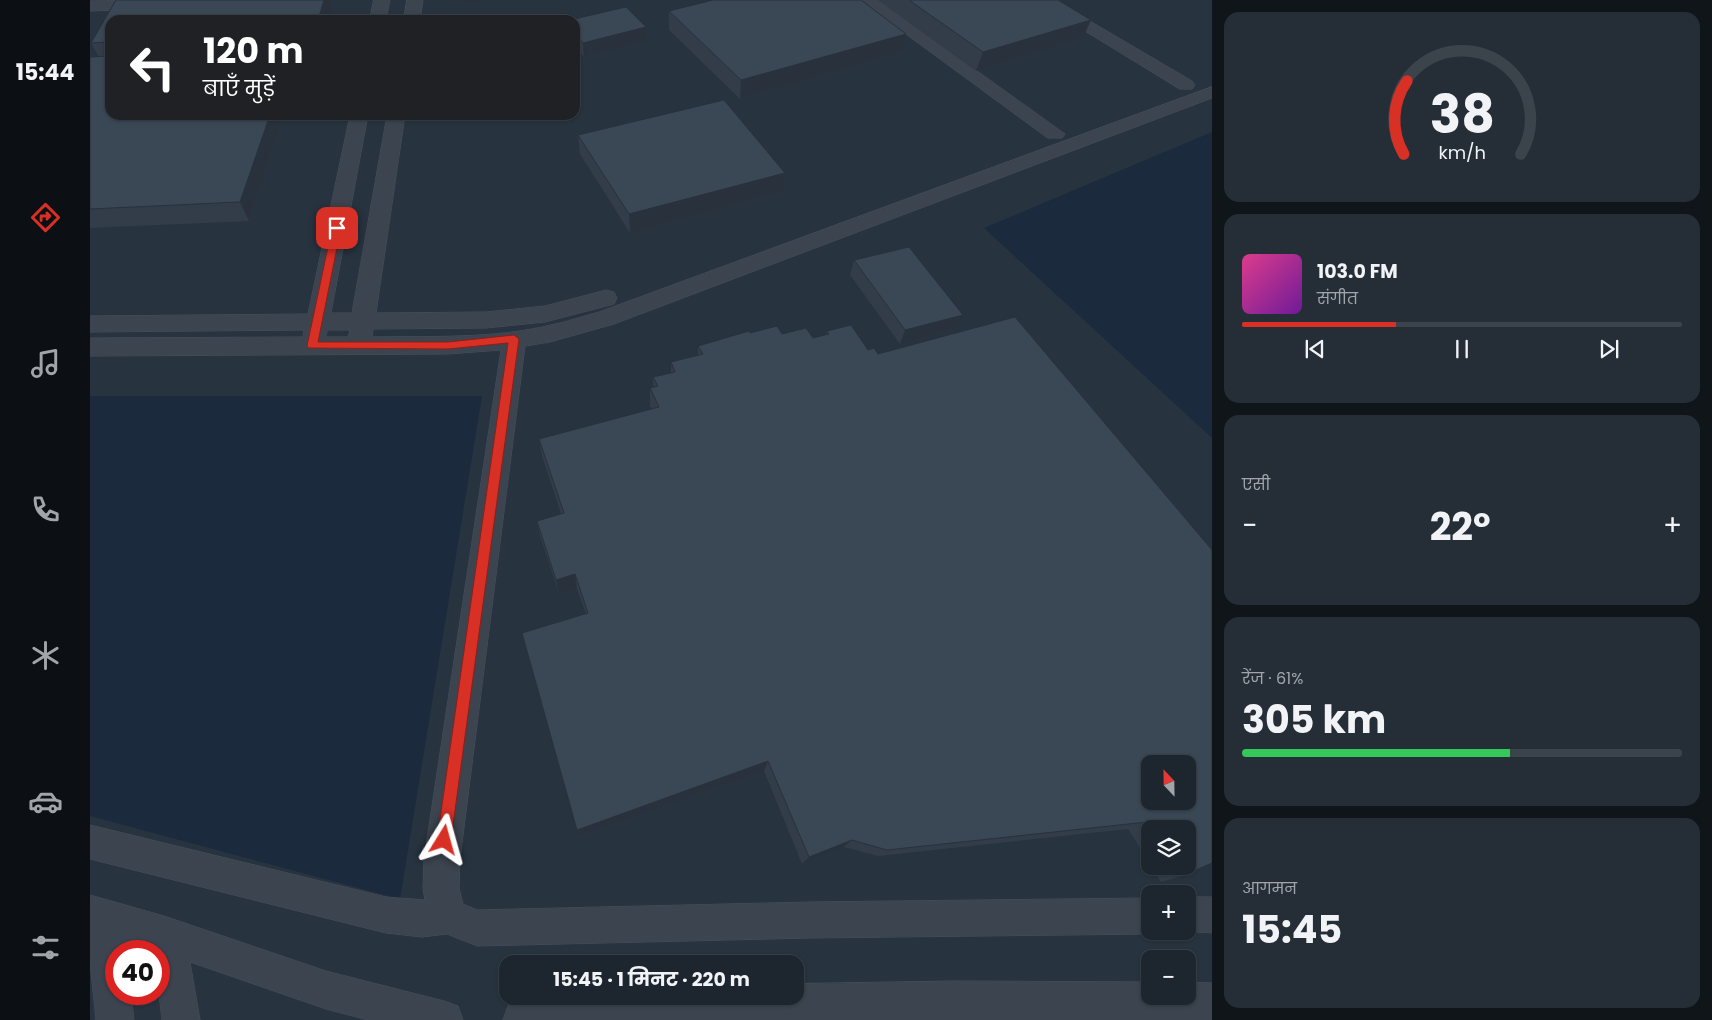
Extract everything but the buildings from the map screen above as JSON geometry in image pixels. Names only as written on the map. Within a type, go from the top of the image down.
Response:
[{"type":"street","points":[[379,15],[382,0]]},
{"type":"street","points":[[413,15],[415,0]]},
{"type":"street","points":[[868,0],[1055,134]]},
{"type":"street","points":[[1043,0],[1186,85]]},
{"type":"street","points":[[90,6],[168,4]]},
{"type":"street","points":[[90,324],[486,320],[545,314],[594,302],[1212,76]]},
{"type":"street","points":[[90,346],[448,345],[550,334],[606,318],[1212,92]]},
{"type":"street","points":[[312,346],[358,120]]},
{"type":"street","points":[[358,346],[395,120]]},
{"type":"street","points":[[446,916],[441,888],[442,859],[514,339]]},
{"type":"street","points":[[90,842],[386,915],[422,919],[446,916],[477,928],[810,920],[1141,916]]},
{"type":"street","points":[[114,1020],[97,915],[164,935],[326,990],[444,1020]]},
{"type":"street","points":[[1196,916],[1212,915]]},
{"type":"street","points":[[164,935],[177,988],[181,1020]]},
{"type":"street","points":[[522,1020],[607,1012],[812,1011],[1029,998],[1212,1002]]},
{"type":"water","points":[[1212,132],[1212,438],[984,228]]},
{"type":"water","points":[[90,396],[482,396],[400,899],[90,816]]},
{"type":"route","points":[[337,228],[312,346],[448,345],[488,343],[514,339],[444,840]]}]
